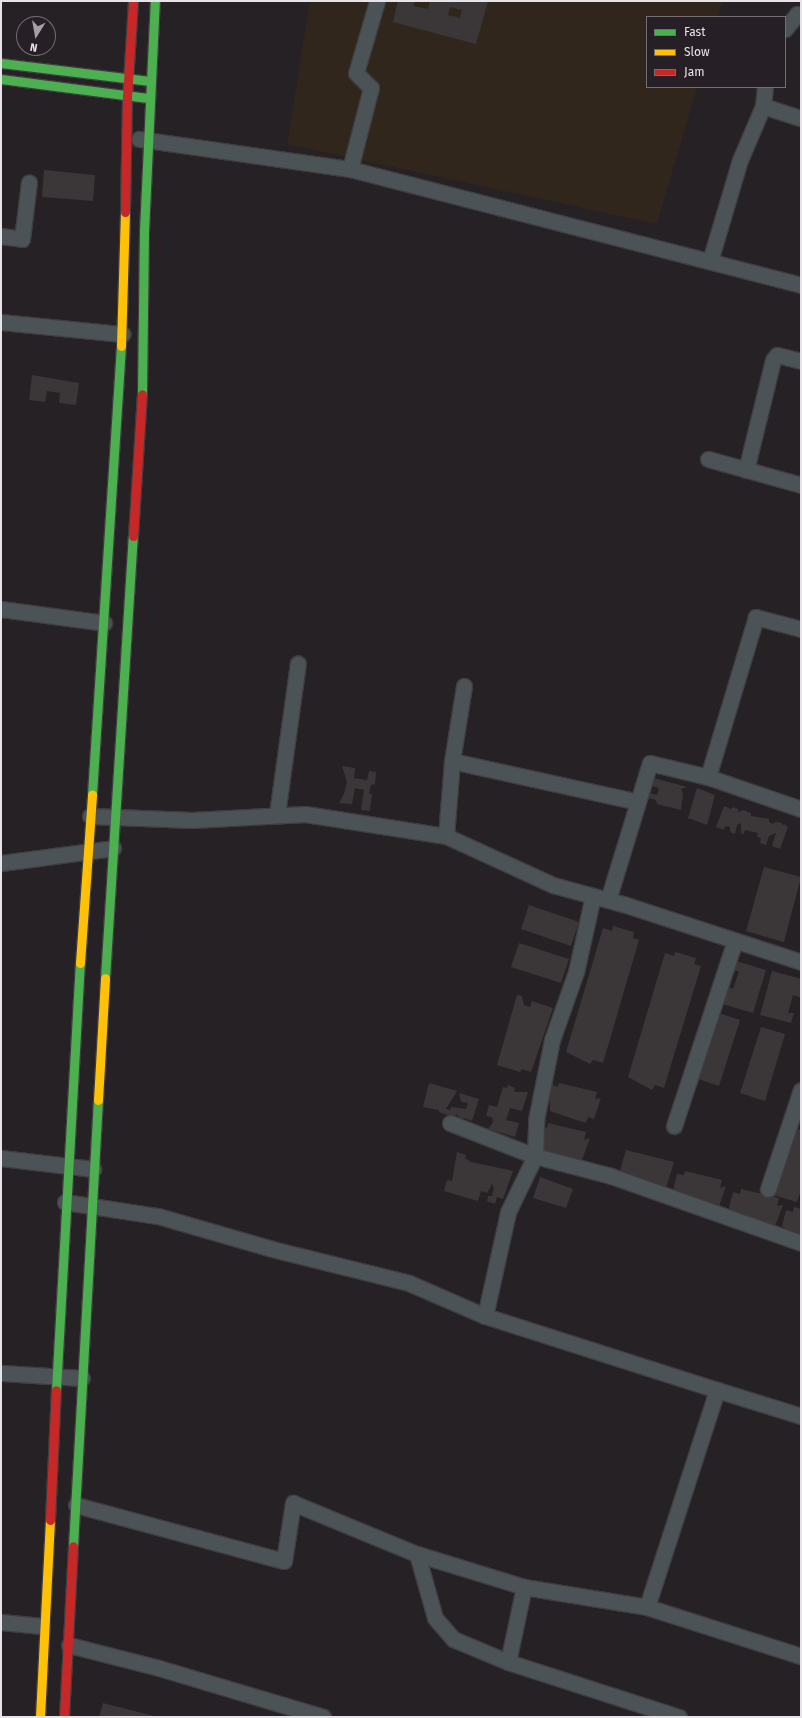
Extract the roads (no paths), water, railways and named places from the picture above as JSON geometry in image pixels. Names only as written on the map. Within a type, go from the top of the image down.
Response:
[{"type":"main road","points":[[40,1717],[42,1626],[66,1166],[104,623],[122,334],[127,97],[133,1]]},
{"type":"main road","points":[[64,1717],[93,1169],[93,1068],[106,956],[144,361],[144,256],[148,98],[155,1]]},
{"type":"main road","points":[[1,63],[150,81]]},
{"type":"main road","points":[[1,80],[127,97],[148,98]]},
{"type":"main road","points":[[124,255],[144,256]]},
{"type":"main road","points":[[81,954],[106,956]]},
{"type":"main road","points":[[73,1067],[93,1068]]},
{"type":"street","points":[[350,169],[371,88],[356,73],[377,1]]},
{"type":"street","points":[[786,28],[797,14],[801,15]]},
{"type":"street","points":[[710,261],[740,160],[764,106],[765,88]]},
{"type":"street","points":[[764,106],[801,118]]},
{"type":"street","points":[[126,138],[350,169],[801,285]]},
{"type":"street","points":[[1,236],[22,238],[29,182]]},
{"type":"street","points":[[1,322],[122,334]]},
{"type":"street","points":[[746,470],[773,360],[777,355],[801,361]]},
{"type":"street","points":[[708,459],[801,485]]},
{"type":"street","points":[[1,609],[104,623]]},
{"type":"street","points":[[708,778],[756,617],[801,629]]},
{"type":"street","points":[[277,814],[298,663]]},
{"type":"street","points":[[446,836],[452,761],[464,686]]},
{"type":"street","points":[[452,761],[638,802]]},
{"type":"street","points":[[608,900],[650,763],[708,778],[801,809]]},
{"type":"street","points":[[90,816],[115,815],[192,820],[277,814],[305,814],[446,836],[554,885],[608,900],[801,962]]},
{"type":"street","points":[[1,863],[88,850],[113,848]]},
{"type":"street","points":[[486,1316],[508,1212],[535,1156],[536,1120],[552,1040],[576,972],[593,896]]},
{"type":"street","points":[[674,1126],[735,941]]},
{"type":"street","points":[[768,1189],[801,1090]]},
{"type":"street","points":[[450,1124],[535,1156],[611,1176],[801,1243]]},
{"type":"street","points":[[1,1158],[93,1169]]},
{"type":"street","points":[[65,1202],[158,1216],[272,1249],[409,1283],[486,1316],[801,1416]]},
{"type":"street","points":[[1,1373],[82,1378]]},
{"type":"street","points":[[647,1607],[717,1390]]},
{"type":"street","points":[[76,1505],[284,1561],[293,1503],[417,1554],[524,1587],[647,1607],[801,1656]]},
{"type":"street","points":[[417,1554],[435,1618],[453,1639],[508,1662],[679,1717]]},
{"type":"street","points":[[508,1662],[524,1587]]},
{"type":"street","points":[[1,1622],[42,1626]]},
{"type":"street","points":[[69,1645],[159,1668],[323,1717]]}]
